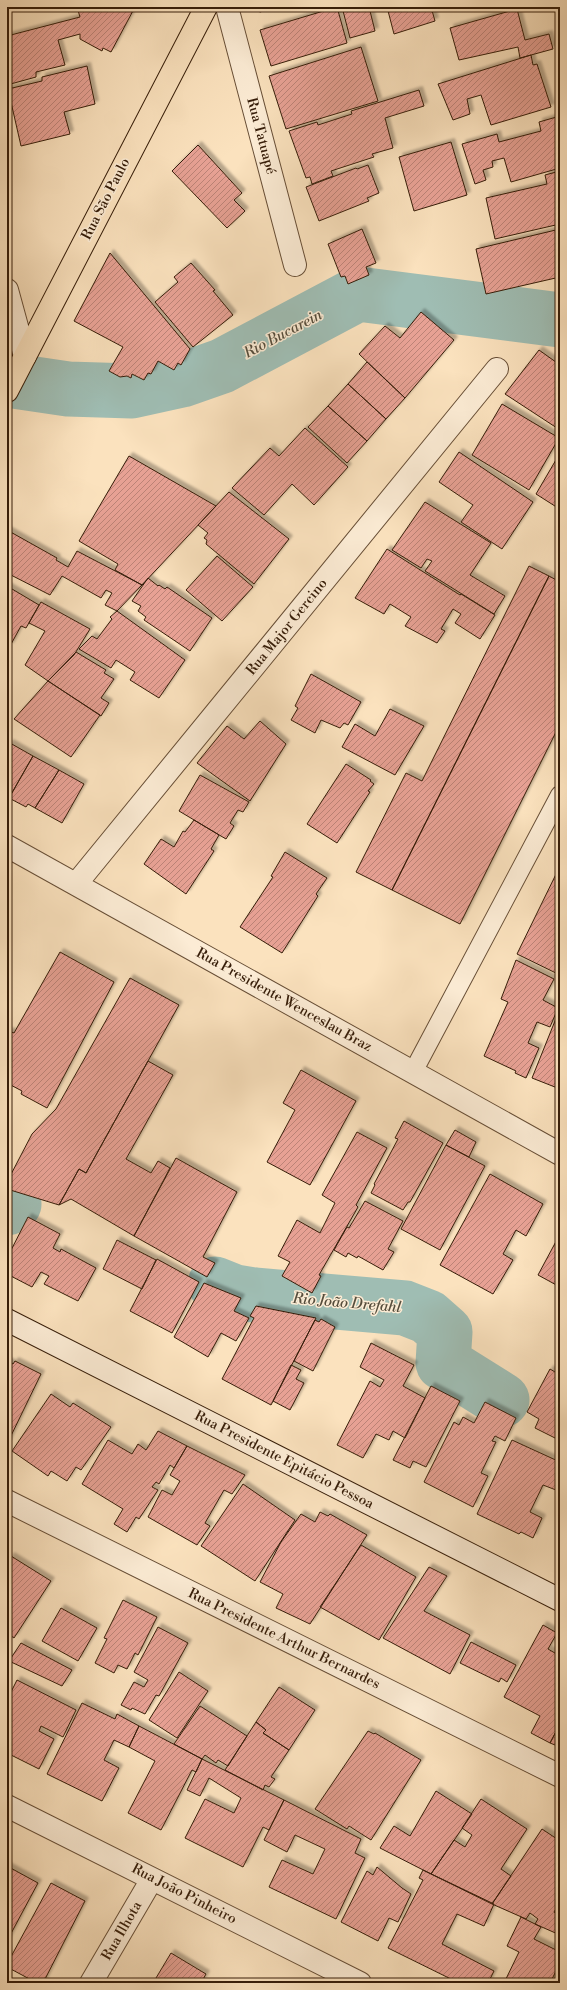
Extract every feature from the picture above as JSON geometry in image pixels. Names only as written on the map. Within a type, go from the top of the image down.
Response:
[{"type":"main road","name":"Rua São Paulo","points":[[7,391],[206,7]]},
{"type":"street","name":"Rua Tatuapé","points":[[226,7],[295,265]]},
{"type":"street","points":[[7,290],[25,356]]},
{"type":"street","name":"Rua Major Gercino","points":[[76,884],[497,369]]},
{"type":"street","name":"Rua Presidente Wenceslau Braz","points":[[7,846],[560,1154]]},
{"type":"street","name":"Rua Presidente Epitácio Pessoa","points":[[7,1320],[560,1600]]},
{"type":"street","name":"Rua Presidente Arthur Bernardes","points":[[7,1502],[560,1776]]},
{"type":"street","name":"Rua João Pinheiro","points":[[7,1806],[360,1983]]},
{"type":"street","name":"Rua Ilhota","points":[[91,1983],[152,1879]]},
{"type":"lane","points":[[412,1072],[560,795]]},
{"type":"building","points":[[77,7],[135,7],[111,52],[103,48],[102,51],[80,39],[80,34],[58,40],[65,65],[36,72],[36,77],[7,85],[7,36],[80,17]]},
{"type":"building","points":[[259,7],[277,7],[260,12],[257,10]]},
{"type":"building","points":[[337,7],[347,43],[271,66],[260,30]]},
{"type":"building","points":[[342,7],[369,7],[375,31],[350,38]]},
{"type":"building","points":[[387,7],[431,7],[435,21],[394,34]]},
{"type":"building","points":[[517,9],[525,40],[549,34],[553,49],[520,58],[518,47],[459,60],[450,28]]},
{"type":"building","points":[[361,47],[378,101],[286,129],[269,76]]},
{"type":"building","points":[[531,55],[533,65],[537,64],[551,107],[491,125],[481,95],[467,99],[470,114],[453,120],[438,84]]},
{"type":"building","points":[[87,66],[95,104],[64,112],[70,134],[21,146],[8,89],[42,81],[42,77]]},
{"type":"building","points":[[419,90],[424,106],[385,118],[393,148],[372,154],[374,157],[331,171],[333,176],[312,184],[310,177],[306,178],[289,131],[317,122],[318,125],[352,114],[351,111]]},
{"type":"building","points":[[560,116],[560,168],[511,182],[504,158],[492,161],[493,167],[483,170],[486,180],[475,184],[462,144],[497,134],[499,142],[541,131],[539,122]]},
{"type":"building","points":[[451,142],[467,195],[414,211],[399,157]]},
{"type":"building","points":[[198,145],[242,193],[234,200],[245,211],[227,228],[172,171]]},
{"type":"building","points":[[368,165],[379,193],[367,198],[369,201],[319,221],[306,187]]},
{"type":"building","points":[[560,171],[560,224],[495,239],[486,198],[547,184],[545,175]]},
{"type":"building","points":[[362,229],[376,263],[366,267],[369,275],[348,284],[345,276],[341,277],[328,244]]},
{"type":"building","points":[[560,229],[560,277],[486,294],[476,249]]},
{"type":"building","points":[[110,253],[190,349],[181,365],[178,363],[174,370],[158,361],[151,374],[148,373],[144,380],[132,374],[131,378],[127,376],[120,377],[109,371],[123,347],[74,321]]},
{"type":"building","points":[[191,263],[215,290],[213,291],[233,315],[193,347],[155,302],[178,282],[174,277]]},
{"type":"building","points":[[421,312],[454,340],[405,398],[359,354],[385,326],[400,338]]},
{"type":"building","points":[[539,350],[560,365],[560,430],[505,394]]},
{"type":"building","points":[[367,362],[405,398],[386,419],[348,384]]},
{"type":"building","points":[[348,384],[386,419],[367,441],[328,406]]},
{"type":"building","points":[[502,404],[559,438],[529,490],[472,455]]},
{"type":"building","points":[[328,406],[367,441],[347,463],[308,427]]},
{"type":"building","points":[[305,428],[348,467],[314,505],[292,484],[264,515],[232,488],[270,448],[279,456]]},
{"type":"building","points":[[459,452],[533,502],[502,549],[461,522],[473,505],[439,482]]},
{"type":"building","points":[[560,453],[560,504],[558,508],[536,494]]},
{"type":"building","points":[[129,456],[216,506],[142,585],[115,570],[118,564],[79,541]]},
{"type":"building","points":[[229,492],[289,539],[254,584],[206,544],[207,540],[204,538],[208,533],[198,525]]},
{"type":"building","points":[[425,502],[491,543],[470,575],[505,596],[494,614],[425,571],[432,561],[427,559],[421,568],[392,550]]},
{"type":"building","points":[[7,530],[57,558],[56,560],[68,567],[77,551],[142,585],[117,611],[105,605],[112,593],[106,590],[101,598],[62,576],[50,595],[7,573]]},
{"type":"building","points":[[387,549],[495,615],[480,639],[455,623],[461,614],[453,609],[441,629],[445,631],[437,643],[405,626],[411,617],[390,604],[384,614],[355,598]]},
{"type":"building","points":[[217,556],[253,587],[222,621],[186,590]]},
{"type":"building","points":[[529,566],[549,576],[392,890],[356,872],[406,773],[422,781]]},
{"type":"building","points":[[549,576],[560,582],[560,724],[460,924],[392,890]]},
{"type":"building","points":[[148,578],[158,586],[159,585],[165,589],[167,587],[212,618],[190,651],[144,620],[146,617],[138,611],[141,606],[132,601]]},
{"type":"building","points":[[7,586],[39,605],[26,628],[21,626],[10,646],[7,645]]},
{"type":"building","points":[[41,602],[90,629],[74,655],[48,681],[25,665],[45,631],[29,623]]},
{"type":"building","points":[[117,611],[185,660],[159,698],[130,680],[135,672],[116,660],[111,668],[79,649],[92,636],[97,639],[112,619],[110,617]]},
{"type":"building","points":[[76,652],[106,670],[104,673],[114,679],[101,698],[109,703],[101,716],[48,681]]},
{"type":"building","points":[[311,674],[361,702],[348,725],[344,723],[340,728],[321,720],[315,733],[291,720],[298,708],[295,706]]},
{"type":"building","points":[[48,681],[100,715],[71,757],[14,719]]},
{"type":"building","points":[[390,709],[424,726],[395,775],[342,747],[355,724],[375,736]]},
{"type":"building","points":[[260,721],[286,744],[250,801],[197,763],[227,726],[244,739]]},
{"type":"building","points":[[10,743],[33,756],[9,798],[7,797],[7,748]]},
{"type":"building","points":[[33,756],[59,770],[35,808],[28,804],[26,807],[9,798]]},
{"type":"building","points":[[346,764],[371,780],[370,781],[374,784],[368,791],[370,792],[337,843],[307,824]]},
{"type":"building","points":[[59,770],[84,784],[62,823],[35,808]]},
{"type":"building","points":[[200,775],[249,802],[243,812],[238,810],[230,823],[234,826],[226,839],[179,811]]},
{"type":"building","points":[[194,820],[219,835],[211,849],[214,851],[186,894],[144,864],[161,839],[174,847],[183,831],[185,832]]},
{"type":"building","points":[[285,852],[327,878],[316,894],[318,896],[282,953],[240,927],[273,877],[271,876]]},
{"type":"building","points":[[560,866],[560,975],[517,954]]},
{"type":"building","points":[[60,952],[114,982],[47,1108],[21,1094],[22,1091],[7,1083],[7,1035],[9,1031],[14,1033]]},
{"type":"building","points":[[516,960],[554,979],[543,1000],[558,1008],[550,1027],[537,1022],[528,1043],[539,1048],[526,1078],[515,1073],[516,1071],[484,1056],[508,1002],[501,999]]},
{"type":"building","points":[[130,978],[179,1005],[86,1173],[79,1169],[59,1205],[7,1189],[7,1182],[32,1134],[56,1109]]},
{"type":"building","points":[[559,1011],[560,1012],[560,1089],[532,1078]]},
{"type":"building","points":[[148,1061],[173,1075],[126,1159],[151,1173],[158,1161],[170,1168],[134,1236],[71,1199],[59,1205],[79,1169],[86,1173]]},
{"type":"building","points":[[301,1070],[356,1101],[310,1185],[267,1162],[295,1110],[283,1103]]},
{"type":"building","points":[[404,1121],[443,1143],[410,1202],[408,1202],[403,1210],[371,1193],[375,1185],[374,1184],[398,1139],[395,1138]]},
{"type":"building","points":[[455,1130],[476,1142],[469,1157],[446,1145]]},
{"type":"building","points":[[357,1132],[387,1148],[356,1205],[358,1207],[319,1275],[321,1276],[312,1293],[282,1276],[290,1262],[278,1256],[297,1220],[320,1233],[335,1203],[322,1195]]},
{"type":"building","points":[[446,1145],[485,1166],[440,1250],[401,1229]]},
{"type":"building","points":[[176,1158],[237,1192],[203,1257],[215,1263],[207,1277],[134,1236]]},
{"type":"building","points":[[490,1174],[543,1204],[526,1236],[516,1230],[503,1254],[513,1260],[493,1294],[440,1265]]},
{"type":"building","points":[[365,1201],[403,1221],[388,1249],[394,1252],[383,1270],[358,1256],[357,1258],[348,1253],[346,1257],[334,1250],[347,1227],[349,1228]]},
{"type":"building","points":[[28,1217],[60,1234],[53,1248],[60,1252],[61,1249],[96,1268],[78,1301],[44,1284],[49,1276],[41,1272],[32,1287],[7,1274],[7,1258]]},
{"type":"building","points":[[560,1234],[560,1287],[538,1275]]},
{"type":"building","points":[[117,1240],[156,1260],[142,1289],[103,1269]]},
{"type":"building","points":[[157,1259],[199,1282],[172,1333],[130,1311]]},
{"type":"building","points":[[204,1283],[241,1298],[234,1311],[249,1318],[236,1341],[221,1333],[208,1357],[174,1337]]},
{"type":"building","points":[[256,1306],[316,1318],[271,1405],[222,1379],[254,1318],[250,1316]]},
{"type":"building","points":[[321,1319],[335,1327],[313,1371],[294,1361],[315,1320],[319,1322]]},
{"type":"building","points":[[371,1343],[414,1365],[403,1386],[425,1398],[405,1438],[393,1431],[389,1440],[376,1434],[363,1458],[337,1445],[370,1381],[380,1387],[384,1380],[360,1367]]},
{"type":"building","points":[[7,1361],[13,1364],[15,1361],[41,1374],[7,1444]]},
{"type":"building","points":[[291,1365],[301,1370],[296,1379],[304,1383],[290,1410],[273,1401]]},
{"type":"building","points":[[550,1369],[560,1375],[560,1433],[557,1439],[535,1428],[539,1419],[527,1412]]},
{"type":"building","points":[[431,1386],[460,1401],[426,1467],[413,1461],[410,1468],[393,1460]]},
{"type":"building","points":[[51,1394],[70,1407],[73,1403],[111,1427],[81,1470],[76,1467],[67,1481],[51,1471],[48,1476],[12,1451]]},
{"type":"building","points":[[485,1402],[516,1418],[505,1441],[495,1436],[492,1441],[496,1442],[481,1473],[488,1476],[473,1507],[424,1482],[454,1422],[459,1425],[463,1417],[474,1423]]},
{"type":"building","points":[[158,1431],[187,1446],[174,1468],[170,1465],[159,1484],[156,1482],[152,1487],[158,1490],[139,1519],[136,1517],[127,1532],[114,1524],[123,1509],[82,1484],[108,1440],[132,1454],[138,1444],[146,1450]]},
{"type":"building","points":[[512,1440],[560,1462],[560,1482],[556,1490],[543,1485],[530,1512],[542,1518],[533,1538],[521,1532],[519,1534],[477,1514]]},
{"type":"building","points":[[187,1446],[245,1475],[232,1494],[224,1490],[205,1523],[210,1526],[197,1545],[148,1517],[162,1490],[172,1495],[180,1481],[170,1475]]},
{"type":"building","points":[[243,1484],[295,1520],[255,1581],[201,1546]]},
{"type":"building","points":[[320,1512],[328,1516],[330,1514],[367,1535],[310,1624],[276,1608],[283,1594],[260,1582],[281,1542],[301,1514],[315,1522]]},
{"type":"building","points":[[361,1545],[416,1577],[379,1640],[320,1607]]},
{"type":"building","points":[[11,1556],[51,1581],[14,1638],[7,1633],[7,1562]]},
{"type":"building","points":[[429,1567],[447,1576],[424,1611],[470,1635],[450,1674],[383,1638]]},
{"type":"building","points":[[123,1600],[157,1617],[138,1655],[135,1653],[127,1669],[118,1665],[114,1673],[95,1663],[107,1639],[104,1638]]},
{"type":"building","points":[[61,1608],[97,1628],[78,1661],[42,1641]]},
{"type":"building","points":[[543,1625],[557,1633],[548,1649],[560,1656],[560,1724],[550,1743],[531,1733],[540,1716],[504,1697]]},
{"type":"building","points":[[158,1627],[188,1643],[159,1696],[156,1695],[145,1714],[121,1705],[134,1682],[144,1687],[148,1680],[134,1672]]},
{"type":"building","points":[[471,1642],[516,1665],[507,1682],[501,1678],[499,1682],[460,1663]]},
{"type":"building","points":[[21,1643],[72,1670],[62,1686],[9,1661]]},
{"type":"building","points":[[179,1672],[208,1691],[177,1738],[149,1720]]},
{"type":"building","points":[[17,1680],[76,1710],[63,1737],[41,1726],[39,1731],[54,1739],[39,1769],[7,1753],[7,1700]]},
{"type":"building","points":[[279,1687],[315,1710],[289,1750],[263,1733],[266,1730],[256,1722]]},
{"type":"building","points":[[82,1703],[115,1719],[117,1714],[139,1726],[129,1747],[114,1740],[104,1760],[119,1768],[102,1801],[47,1774]]},
{"type":"building","points":[[200,1706],[247,1736],[228,1766],[218,1760],[216,1763],[205,1755],[202,1759],[174,1744]]},
{"type":"building","points":[[256,1722],[266,1730],[263,1733],[289,1750],[271,1777],[275,1779],[269,1787],[265,1785],[263,1790],[225,1770]]},
{"type":"building","points":[[560,1724],[560,1747],[550,1743]]},
{"type":"building","points":[[139,1726],[202,1759],[196,1772],[192,1770],[161,1830],[128,1813],[155,1761],[129,1747]]},
{"type":"building","points":[[368,1731],[374,1734],[375,1733],[421,1760],[371,1840],[349,1826],[347,1829],[315,1809]]},
{"type":"building","points":[[202,1759],[284,1800],[269,1830],[263,1827],[243,1867],[185,1838],[205,1799],[234,1813],[241,1798],[209,1778],[200,1796],[187,1790]]},
{"type":"building","points":[[436,1791],[472,1814],[431,1874],[380,1848],[394,1826],[410,1836]]},
{"type":"building","points":[[481,1799],[527,1829],[501,1869],[511,1876],[492,1904],[431,1874],[454,1840],[465,1847],[472,1835],[462,1828]]},
{"type":"building","points":[[284,1800],[361,1839],[355,1853],[365,1858],[336,1919],[269,1887],[282,1860],[313,1874],[325,1849],[295,1835],[287,1852],[264,1840]]},
{"type":"building","points":[[542,1829],[560,1841],[560,1902],[554,1912],[560,1916],[560,1935],[535,1924],[538,1919],[530,1913],[526,1919],[492,1904]]},
{"type":"building","points":[[7,1866],[38,1883],[7,1941]]},
{"type":"building","points":[[377,1867],[411,1894],[398,1922],[389,1918],[378,1941],[341,1922],[367,1871],[373,1875]]},
{"type":"building","points":[[423,1870],[494,1904],[484,1926],[457,1914],[442,1944],[494,1971],[488,1983],[459,1983],[388,1948],[423,1880],[419,1878]]},
{"type":"building","points":[[51,1883],[85,1901],[43,1983],[37,1983],[7,1967],[7,1964]]},
{"type":"building","points":[[521,1917],[541,1927],[534,1939],[560,1952],[560,1963],[550,1983],[504,1983],[519,1952],[507,1946]]},
{"type":"building","points":[[171,1953],[206,1974],[201,1983],[153,1983]]},
{"type":"waterway","name":"Rio Bucarein","points":[[7,380],[68,389],[132,391],[182,380],[222,366],[358,294],[560,320]]},
{"type":"waterway","name":"Rio João Drefahl","points":[[7,1208],[14,1204]]},
{"type":"waterway","name":"Rio João Drefahl","points":[[215,1284],[235,1292],[254,1295],[405,1308],[428,1317],[445,1332],[443,1363],[502,1400]]}]
